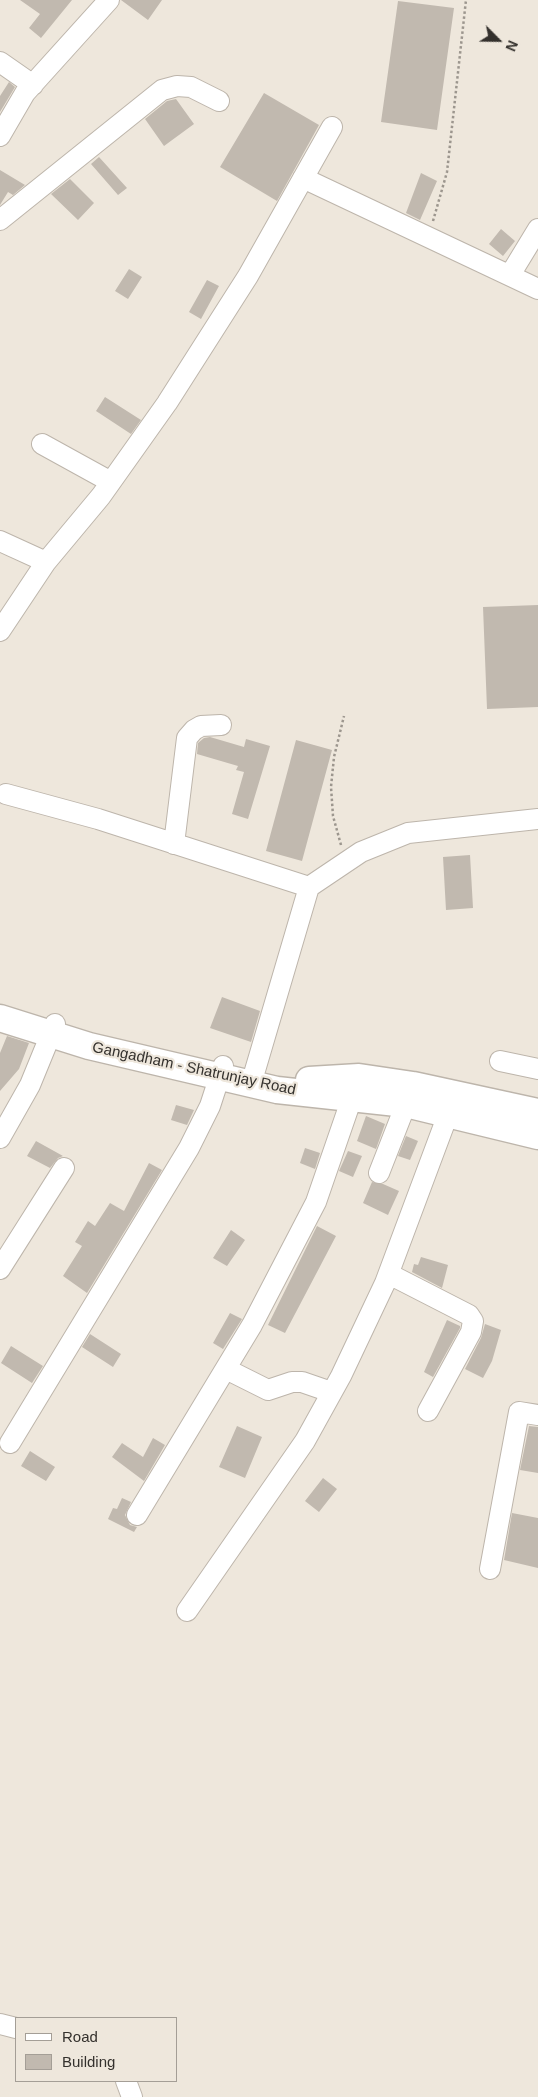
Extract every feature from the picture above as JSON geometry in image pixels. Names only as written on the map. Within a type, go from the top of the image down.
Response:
[{"type":"main road","name":"Gangadham - Shatrunjay Road","points":[[0,1007],[53,1029]]},
{"type":"main road","name":"Gangadham - Shatrunjay Road","points":[[0,1018],[89,1036],[253,1079],[308,1080],[356,1087],[406,1104],[452,1104],[538,1112]]},
{"type":"main road","name":"Gangadham - Shatrunjay Road","points":[[356,1087],[413,1084],[452,1104],[538,1136]]},
{"type":"street","points":[[0,136],[33,85],[109,0]]},
{"type":"street","points":[[0,62],[33,85]]},
{"type":"street","points":[[0,220],[162,90],[177,86],[191,87],[219,101]]},
{"type":"street","points":[[0,631],[46,562],[111,482],[167,403],[238,292],[332,127]]},
{"type":"street","points":[[303,178],[538,289]]},
{"type":"street","points":[[510,276],[538,229]]},
{"type":"street","points":[[42,444],[111,482]]},
{"type":"street","points":[[0,541],[46,562]]},
{"type":"street","points":[[174,844],[187,738],[194,730],[201,726],[221,725]]},
{"type":"street","points":[[6,794],[98,819],[310,887]]},
{"type":"street","points":[[253,1079],[310,887],[361,852],[408,833],[538,819]]},
{"type":"street","points":[[0,1138],[30,1086],[53,1029]]},
{"type":"street","points":[[500,1061],[538,1069]]},
{"type":"street","points":[[10,1443],[188,1148],[210,1106],[222,1071]]},
{"type":"street","points":[[137,1515],[252,1325],[316,1202],[356,1087]]},
{"type":"street","points":[[379,1174],[406,1104]]},
{"type":"street","points":[[187,1611],[305,1441],[332,1392],[388,1274],[452,1104]]},
{"type":"street","points":[[0,1269],[64,1168]]},
{"type":"street","points":[[388,1274],[469,1315],[473,1321],[471,1332],[428,1411]]},
{"type":"street","points":[[226,1368],[268,1390],[292,1382],[302,1382],[332,1392]]},
{"type":"street","points":[[490,1569],[519,1412],[538,1415]]},
{"type":"street","points":[[0,2024],[15,2028]]},
{"type":"street","points":[[126,2082],[132,2097]]},
{"type":"path","points":[[428,237],[447,172],[466,0]]},
{"type":"path","points":[[344,716],[334,757],[331,787],[332,816],[339,843],[351,858]]},
{"type":"building","points":[[20,0],[72,0],[41,38],[29,28],[40,14]]},
{"type":"building","points":[[121,0],[162,0],[148,20]]},
{"type":"building","points":[[398,1],[454,8],[437,130],[381,122]]},
{"type":"building","points":[[9,82],[15,87],[0,112],[0,96]]},
{"type":"building","points":[[264,93],[319,125],[277,201],[220,167]]},
{"type":"building","points":[[176,99],[194,124],[164,146],[145,119],[167,101]]},
{"type":"building","points":[[99,157],[127,188],[118,195],[91,164]]},
{"type":"building","points":[[0,170],[25,185],[13,195],[8,192],[0,205]]},
{"type":"building","points":[[421,173],[437,181],[420,220],[406,213]]},
{"type":"building","points":[[70,179],[94,203],[78,220],[51,194]]},
{"type":"building","points":[[501,229],[515,241],[503,256],[489,244]]},
{"type":"building","points":[[129,269],[142,277],[128,299],[115,291]]},
{"type":"building","points":[[207,280],[219,286],[201,319],[189,312]]},
{"type":"building","points":[[105,397],[141,420],[131,434],[96,411]]},
{"type":"building","points":[[538,605],[538,707],[487,709],[483,607]]},
{"type":"building","points":[[210,737],[244,747],[246,739],[270,746],[248,819],[232,814],[244,772],[236,770],[238,766],[197,754],[198,743],[204,738]]},
{"type":"building","points":[[296,740],[332,750],[302,861],[266,851]]},
{"type":"building","points":[[470,855],[473,908],[446,910],[443,857]]},
{"type":"building","points":[[222,997],[260,1011],[251,1042],[210,1028]]},
{"type":"building","points":[[7,1036],[29,1043],[19,1069],[0,1091],[0,1053]]},
{"type":"building","points":[[176,1105],[194,1110],[187,1125],[171,1120]]},
{"type":"building","points":[[366,1116],[385,1124],[376,1149],[357,1141]]},
{"type":"building","points":[[406,1136],[418,1141],[410,1160],[398,1156]]},
{"type":"building","points":[[36,1141],[63,1156],[58,1158],[50,1168],[27,1156]]},
{"type":"building","points":[[305,1148],[320,1153],[315,1169],[300,1163]]},
{"type":"building","points":[[348,1151],[362,1156],[353,1177],[339,1171]]},
{"type":"building","points":[[149,1163],[162,1170],[87,1293],[63,1276],[82,1246],[75,1242],[88,1221],[95,1226],[110,1203],[124,1211]]},
{"type":"building","points":[[372,1182],[383,1184],[399,1191],[388,1215],[363,1203]]},
{"type":"building","points":[[317,1226],[336,1236],[285,1333],[268,1325]]},
{"type":"building","points":[[231,1230],[245,1240],[227,1266],[213,1258]]},
{"type":"building","points":[[421,1257],[448,1265],[442,1288],[412,1272],[414,1264],[418,1265]]},
{"type":"building","points":[[230,1313],[242,1319],[223,1349],[213,1343]]},
{"type":"building","points":[[447,1320],[460,1326],[460,1328],[433,1377],[424,1372]]},
{"type":"building","points":[[485,1324],[501,1330],[492,1361],[483,1378],[465,1369],[481,1338]]},
{"type":"building","points":[[90,1334],[121,1354],[113,1367],[82,1347]]},
{"type":"building","points":[[11,1346],[43,1366],[32,1383],[1,1363]]},
{"type":"building","points":[[237,1426],[262,1437],[245,1478],[219,1467]]},
{"type":"building","points":[[529,1426],[538,1427],[538,1473],[520,1470]]},
{"type":"building","points":[[153,1438],[165,1445],[144,1481],[112,1457],[122,1443],[143,1457]]},
{"type":"building","points":[[30,1451],[55,1467],[46,1481],[21,1466]]},
{"type":"building","points":[[323,1478],[337,1489],[319,1512],[305,1501]]},
{"type":"building","points":[[122,1498],[131,1502],[125,1515],[130,1525],[137,1527],[134,1532],[108,1519],[113,1508],[117,1509]]},
{"type":"building","points":[[512,1513],[538,1518],[538,1568],[504,1560]]}]
